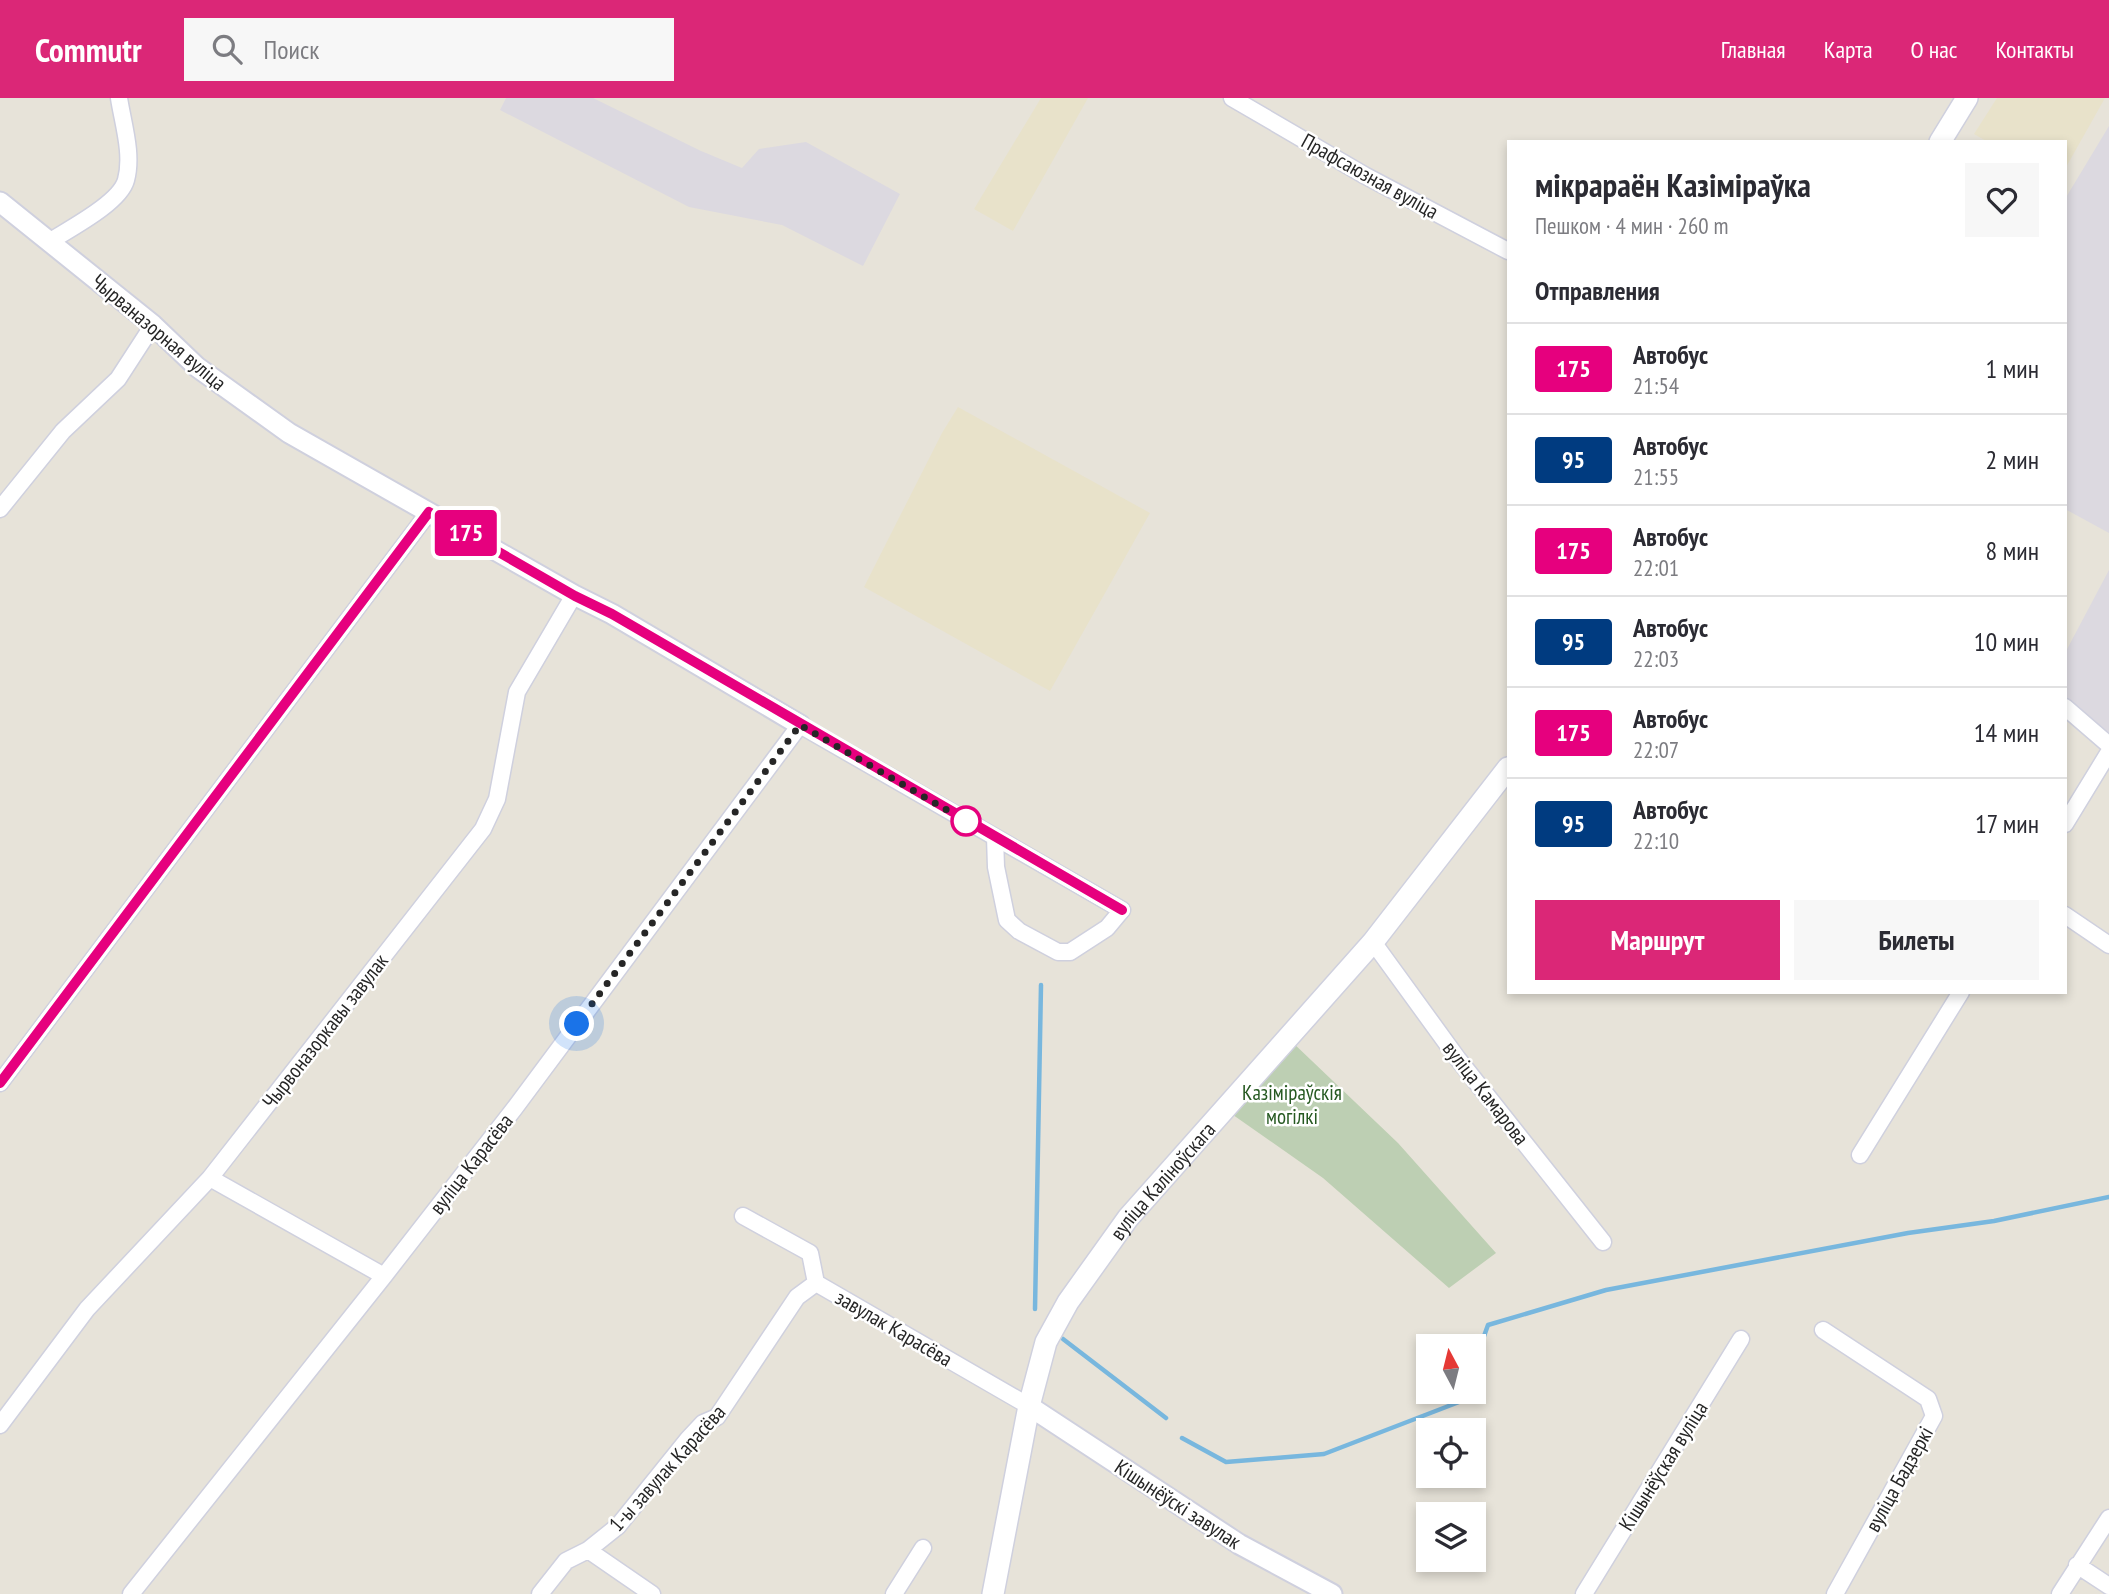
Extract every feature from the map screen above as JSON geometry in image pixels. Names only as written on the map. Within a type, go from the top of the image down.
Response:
[{"type":"main road","points":[[1941,140],[1967,98]]},
{"type":"main road","name":"вуліца Каліноўскага","points":[[993,1594],[1029,1406],[1046,1342],[1068,1303],[1128,1218],[1373,942],[1507,769]]},
{"type":"street","points":[[49,242],[115,198],[126,182],[128,154],[118,98]]},
{"type":"street","name":"Прафсаюзная вуліца","points":[[1233,98],[1364,175],[1507,250]]},
{"type":"street","name":"Чырваназорная вуліца","points":[[0,202],[153,325],[197,367],[289,433],[575,596],[612,614],[1122,910],[1107,928],[1070,952],[1058,952],[1019,931],[1007,920],[996,867],[995,837]]},
{"type":"street","points":[[0,509],[63,431],[118,379],[153,325]]},
{"type":"street","points":[[0,1083],[429,512]]},
{"type":"street","name":"Чырвоназоркавы завулак","points":[[0,1425],[87,1309],[210,1178],[483,829],[497,799],[517,692],[575,596]]},
{"type":"street","points":[[2067,709],[2109,745]]},
{"type":"street","name":"вуліца Карасёва","points":[[131,1594],[522,1098],[800,725]]},
{"type":"street","points":[[2067,821],[2109,752]]},
{"type":"street","points":[[2067,916],[2109,945]]},
{"type":"street","name":"вуліца Камарова","points":[[1373,942],[1458,1059],[1603,1242]]},
{"type":"street","points":[[1860,1155],[1960,994]]},
{"type":"street","points":[[210,1178],[384,1276]]},
{"type":"street","name":"завулак Карасёва","points":[[743,1216],[810,1253],[816,1283],[1029,1406]]},
{"type":"street","name":"1-ы завулак Карасёва","points":[[540,1594],[566,1561],[588,1550],[618,1526],[688,1439],[703,1423],[717,1417],[797,1297],[816,1283]]},
{"type":"street","name":"вуліца Бадзеркі","points":[[1823,1330],[1928,1399],[1934,1416],[1835,1594]]},
{"type":"street","name":"Кішынёўская вуліца","points":[[1584,1594],[1741,1339]]},
{"type":"street","name":"Кішынёўскі завулак","points":[[1029,1406],[1239,1544],[1332,1594]]},
{"type":"street","points":[[2060,1594],[2109,1518]]},
{"type":"street","points":[[894,1594],[923,1548]]},
{"type":"street","name":"1-ы завулак Карасёва","points":[[588,1550],[653,1594]]},
{"type":"street","points":[[2077,1565],[2109,1586]]},
{"type":"shaded area","points":[[506,98],[593,98],[742,168],[759,149],[806,142],[900,194],[863,266],[782,225],[689,207],[500,110]]},
{"type":"shaded area","points":[[1041,98],[1088,98],[1013,231],[974,209]]},
{"type":"shaded area","points":[[1997,98],[2105,98],[2067,165],[2067,140],[1984,140],[1974,134]]},
{"type":"shaded area","points":[[2109,126],[2109,533],[2067,510],[2067,196]]},
{"type":"shaded area","points":[[958,407],[1150,513],[1050,691],[864,587],[942,433]]},
{"type":"shaded area","points":[[2109,570],[2109,742],[2067,705],[2067,649]]},
{"type":"green space","name":"Казіміраўскія могілкі","points":[[1290,1040],[1398,1143],[1496,1253],[1449,1288],[1323,1178],[1226,1110]]},
{"type":"waterway","points":[[1035,1309],[1041,985]]},
{"type":"waterway","points":[[1485,1334],[1488,1325],[1606,1290],[1908,1233],[1994,1221],[2109,1197]]},
{"type":"waterway","points":[[1063,1339],[1166,1418]]},
{"type":"waterway","points":[[1182,1438],[1226,1462],[1324,1454],[1454,1404]]},
{"type":"bus line","name":"175","points":[[0,1083],[429,512],[575,596],[612,614],[1122,910]]},
{"type":"route","points":[[577,1024],[800,725],[966,821]]}]
